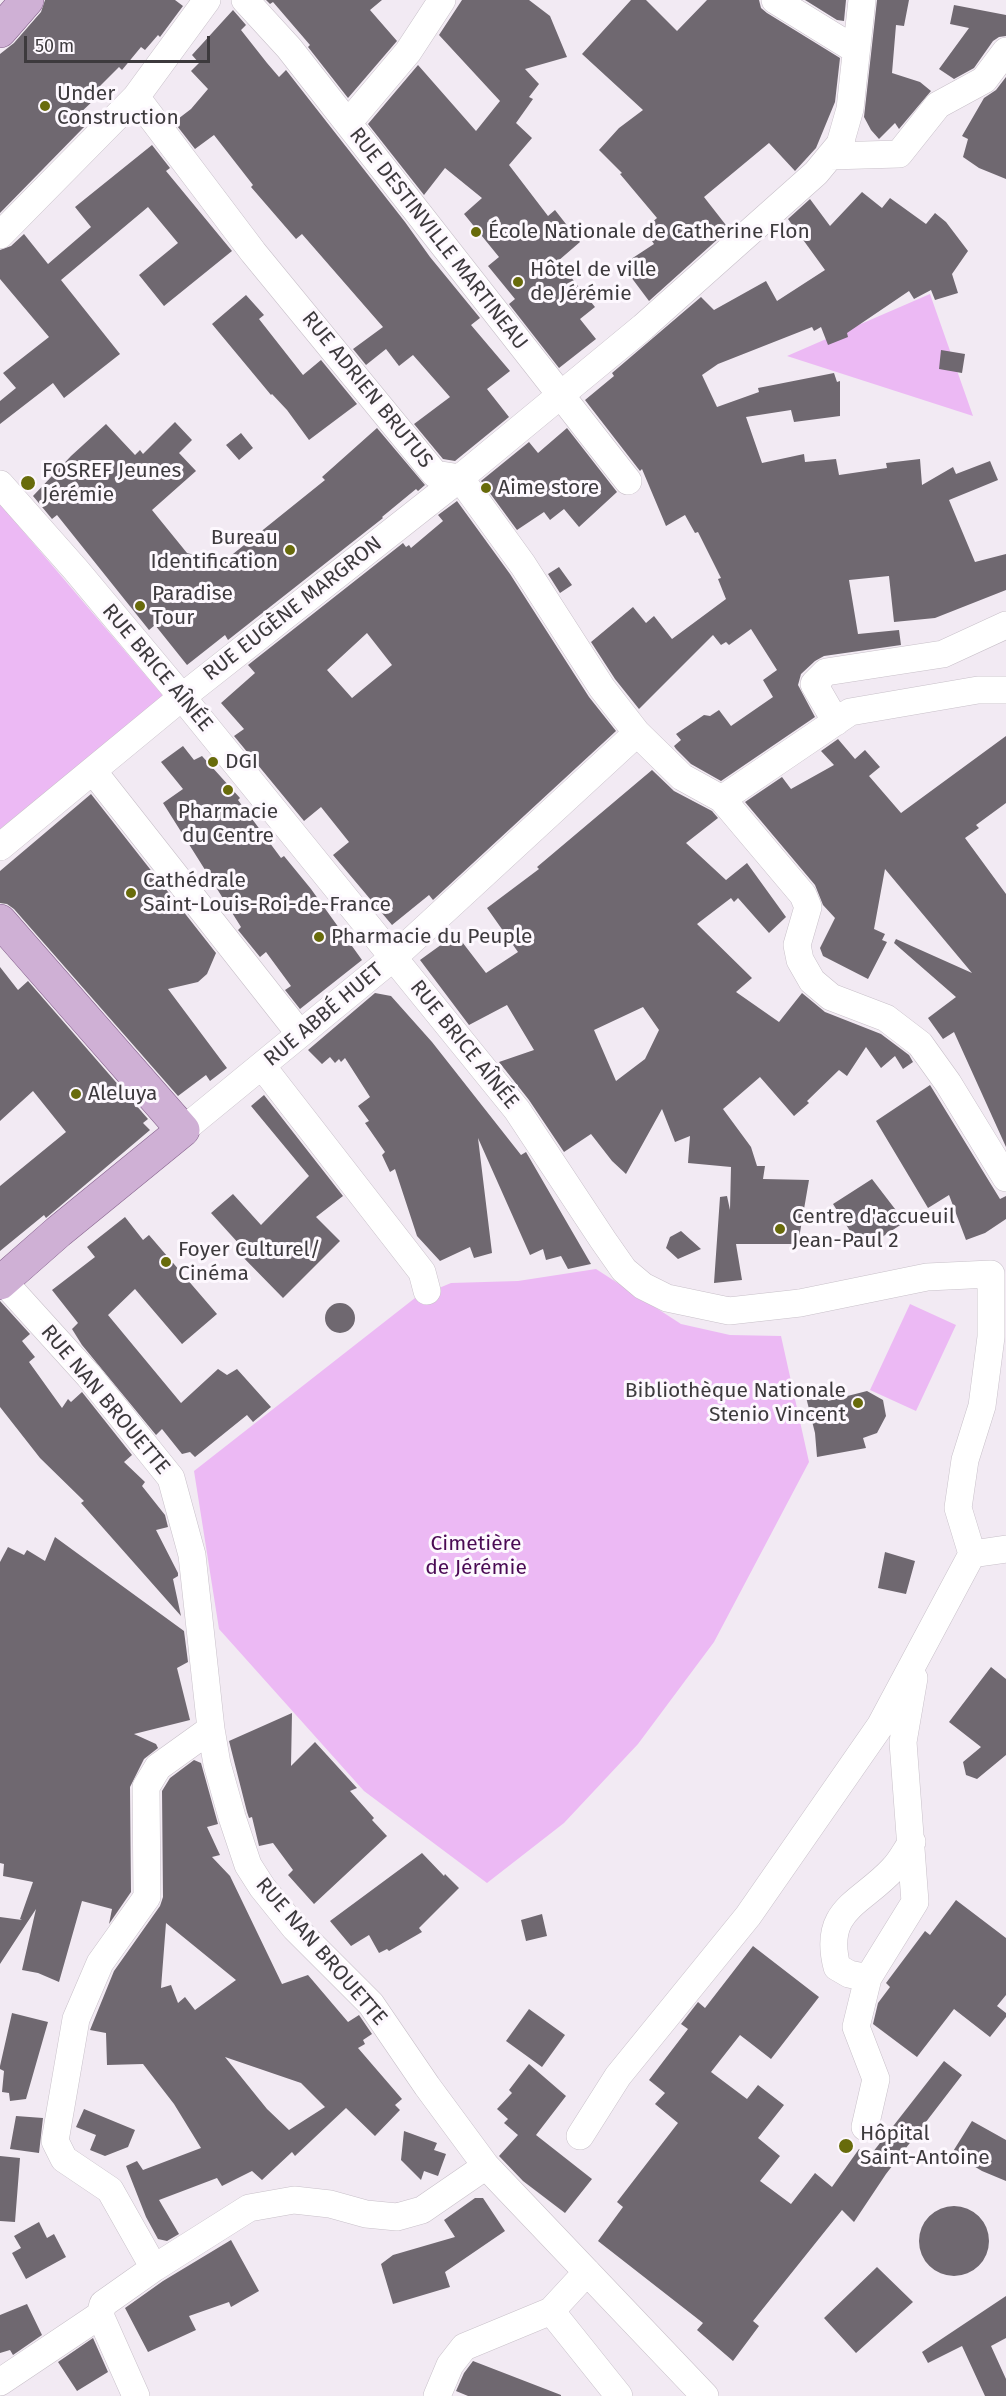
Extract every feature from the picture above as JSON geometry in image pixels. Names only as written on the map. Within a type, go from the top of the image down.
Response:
[{"type":"main road","points":[[0,31],[27,0]]},
{"type":"main road","points":[[0,921],[183,1130]]},
{"type":"main road","name":"RUE ABBÉ HUET","points":[[1,1282],[58,1232],[183,1130]]},
{"type":"street","points":[[0,235],[136,97],[178,43],[207,0]]},
{"type":"street","name":"RUE DESTINVILLE MARTINEAU","points":[[245,0],[289,48],[628,481]]},
{"type":"street","points":[[348,123],[408,52],[441,0]]},
{"type":"street","points":[[775,0],[856,50]]},
{"type":"street","name":"RUE EUGÈNE MARGRON","points":[[0,847],[182,698],[560,396],[643,327],[816,173],[840,144],[850,109],[862,0]]},
{"type":"street","points":[[830,156],[899,154],[938,105],[984,80],[1006,51]]},
{"type":"street","name":"RUE ADRIEN BRUTUS","points":[[136,97],[253,252],[435,474],[460,478],[523,566],[602,688],[637,733],[681,777],[722,800]]},
{"type":"street","name":"RUE BRICE AÎNÉE","points":[[0,484],[76,570],[182,698],[517,1110],[624,1270],[643,1286],[667,1298],[729,1311],[800,1303],[927,1277],[998,1266]]},
{"type":"street","points":[[836,722],[814,684],[825,672],[943,654],[1006,625]]},
{"type":"street","points":[[1006,690],[978,690],[850,712],[722,800],[803,895],[808,907],[797,945],[800,960],[812,981],[831,998],[886,1018],[920,1044],[948,1083],[1006,1178]]},
{"type":"street","name":"RUE ABBÉ HUET","points":[[183,1130],[394,957],[637,733]]},
{"type":"street","points":[[93,771],[300,1034]]},
{"type":"street","points":[[262,1066],[422,1272],[427,1291]]},
{"type":"street","points":[[580,2136],[618,2076],[748,1916],[880,1726],[972,1554],[958,1508],[965,1460],[982,1406],[998,1266]]},
{"type":"street","name":"RUE NAN BROUETTE","points":[[1,1282],[89,1376],[171,1478],[192,1555],[211,1729],[217,1764],[248,1865],[262,1887],[295,1928],[371,2004],[427,2086],[486,2166],[705,2396]]},
{"type":"street","points":[[972,1554],[1006,1550]]},
{"type":"street","points":[[865,2127],[876,2079],[856,2027],[868,1978],[915,1902],[903,1742],[918,1654]]},
{"type":"street","points":[[154,2268],[110,2190],[64,2159],[56,2141],[76,2019],[100,1963],[147,1896],[146,1787],[158,1767],[211,1729]]},
{"type":"street","points":[[868,1978],[849,1974],[837,1967],[832,1946],[837,1923],[861,1895],[893,1869],[912,1842]]},
{"type":"street","points":[[136,2396],[100,2315],[103,2304],[154,2268],[249,2208],[294,2200],[330,2204],[366,2214],[397,2217],[422,2210],[486,2166]]},
{"type":"street","points":[[437,2396],[450,2365],[464,2347],[551,2311],[587,2272]]},
{"type":"street","points":[[551,2311],[619,2396]]},
{"type":"street","points":[[0,2382],[100,2315]]},
{"type":"green space","points":[[930,294],[973,416],[787,356]]},
{"type":"green space","points":[[0,504],[164,697],[0,829]]},
{"type":"green space","name":"Cimetière de Jérémie","points":[[596,1269],[681,1324],[730,1335],[781,1336],[809,1462],[714,1642],[638,1744],[564,1823],[487,1883],[364,1791],[219,1629],[194,1471],[415,1298],[451,1283],[518,1281]]},
{"type":"green space","points":[[910,1304],[956,1325],[916,1411],[870,1390]]},
{"type":"building","points":[[45,0],[175,0],[183,6],[160,37],[158,35],[145,50],[141,47],[122,70],[119,67],[92,94],[96,98],[77,116],[86,125],[0,213],[0,54],[14,43],[41,12]]},
{"type":"building","points":[[266,0],[382,0],[370,10],[397,41],[348,98],[308,47],[310,45],[273,2],[270,4]]},
{"type":"building","points":[[462,0],[529,0],[550,16],[567,57],[525,69],[539,84],[529,97],[533,99],[516,123],[532,138],[509,165],[548,216],[555,210],[580,242],[558,261],[595,307],[580,319],[596,339],[559,368],[509,304],[515,299],[488,266],[499,257],[464,214],[482,198],[445,168],[424,195],[368,124],[418,65],[476,131],[500,101],[439,35]]},
{"type":"building","points":[[631,0],[646,0],[677,31],[707,0],[759,0],[761,8],[767,13],[840,58],[835,102],[816,148],[795,171],[769,143],[704,197],[729,229],[649,301],[622,265],[654,244],[644,229],[657,218],[620,174],[622,173],[599,150],[619,128],[643,110],[582,54]]},
{"type":"building","points":[[805,0],[846,0],[844,21],[837,20]]},
{"type":"building","points":[[877,0],[909,0],[904,26],[896,25],[892,73],[920,82],[931,91],[899,129],[895,123],[879,139],[864,117]]},
{"type":"building","points":[[954,5],[1006,15],[1006,36],[993,41],[974,68],[954,79],[939,69],[969,28],[950,24]]},
{"type":"building","points":[[233,10],[246,25],[241,30],[267,63],[279,77],[286,70],[480,318],[471,325],[510,371],[487,389],[509,417],[455,461],[443,459],[414,424],[450,397],[413,355],[399,366],[386,349],[366,365],[353,349],[383,327],[302,234],[296,239],[251,187],[253,185],[214,135],[195,149],[174,122],[191,109],[208,89],[191,71],[199,63],[192,55]]},
{"type":"building","points":[[1006,77],[1006,179],[979,168],[963,157],[968,139],[962,136],[984,98],[996,90]]},
{"type":"building","points":[[152,145],[170,168],[166,171],[232,251],[164,306],[139,275],[178,243],[148,207],[61,280],[120,354],[64,398],[53,383],[0,424],[0,401],[16,388],[3,373],[49,337],[0,279],[0,250],[11,246],[24,234],[48,264],[91,227],[75,207]]},
{"type":"building","points":[[862,192],[882,208],[890,198],[926,224],[935,213],[946,222],[968,251],[952,274],[958,293],[935,300],[931,290],[914,299],[909,291],[847,333],[848,337],[828,345],[821,327],[814,331],[812,327],[718,364],[702,375],[717,407],[759,392],[758,388],[834,373],[837,382],[840,381],[840,416],[794,422],[791,410],[746,417],[762,463],[804,454],[805,462],[836,459],[839,475],[887,468],[886,463],[920,459],[922,485],[953,467],[956,474],[990,461],[998,480],[949,500],[975,562],[1006,554],[1006,590],[935,618],[894,622],[889,576],[849,580],[858,634],[899,630],[901,645],[824,656],[815,661],[801,674],[798,685],[815,717],[721,781],[691,764],[676,749],[674,746],[681,740],[676,734],[704,715],[710,716],[719,710],[731,726],[773,697],[763,680],[777,670],[751,629],[729,645],[726,642],[721,645],[713,635],[639,709],[615,679],[591,642],[633,607],[646,623],[654,616],[672,639],[726,599],[718,579],[721,578],[698,532],[695,533],[685,515],[666,526],[642,469],[640,471],[585,400],[614,376],[612,373],[701,297],[714,310],[766,281],[777,301],[825,270],[788,219],[810,199],[830,226]]},
{"type":"building","points":[[246,295],[264,315],[259,319],[303,375],[321,360],[357,404],[309,440],[287,410],[271,395],[212,324]]},
{"type":"building","points":[[941,350],[965,354],[962,373],[939,369]]},
{"type":"building","points":[[175,422],[192,440],[179,453],[196,471],[152,510],[187,553],[223,562],[325,480],[322,477],[377,428],[425,485],[418,491],[416,489],[383,518],[228,640],[225,635],[187,665],[155,625],[149,630],[57,515],[52,519],[33,496],[106,424],[135,455],[140,450],[143,454]]},
{"type":"building","points":[[567,428],[617,492],[579,527],[564,509],[550,520],[544,512],[517,530],[481,481],[529,442],[538,453]]},
{"type":"building","points":[[241,433],[253,448],[239,460],[226,445]]},
{"type":"building","points":[[457,501],[510,574],[589,697],[616,731],[433,900],[429,895],[392,925],[333,855],[349,842],[321,807],[304,821],[234,736],[244,729],[221,703],[255,673],[248,665],[403,543],[406,547],[409,545],[411,548],[443,521],[438,515]],"holes":[[[367,633],[392,665],[352,698],[327,670]]]},
{"type":"building","points":[[559,567],[572,585],[560,593],[548,574]]},
{"type":"building","points":[[1006,736],[1006,803],[976,825],[979,828],[965,838],[1006,894],[1006,1147],[954,1032],[943,1039],[928,1018],[956,997],[894,943],[896,939],[972,973],[885,869],[874,929],[885,934],[882,940],[887,942],[868,979],[823,956],[820,948],[835,918],[823,905],[815,885],[745,802],[782,777],[791,789],[834,765],[821,751],[838,739],[855,759],[865,750],[880,767],[869,776],[901,813]]},
{"type":"building","points":[[183,746],[194,760],[202,756],[240,798],[238,800],[281,858],[284,856],[311,889],[362,960],[300,1009],[285,990],[291,986],[266,952],[260,957],[238,930],[241,927],[163,803],[183,789],[161,762]]},
{"type":"building","points":[[652,770],[674,791],[712,811],[718,818],[686,843],[726,880],[747,863],[786,917],[769,933],[738,898],[734,902],[731,898],[697,924],[752,978],[736,992],[779,1022],[802,993],[825,1012],[881,1034],[909,1055],[913,1062],[903,1069],[895,1056],[881,1068],[866,1047],[847,1076],[839,1070],[794,1116],[760,1077],[723,1109],[751,1147],[757,1166],[765,1166],[763,1179],[809,1180],[798,1244],[736,1244],[742,1280],[714,1283],[720,1197],[727,1196],[730,1210],[731,1167],[688,1163],[690,1136],[675,1142],[662,1109],[626,1174],[612,1161],[591,1134],[564,1152],[529,1100],[499,1062],[534,1050],[507,1005],[469,1025],[420,960],[456,934],[486,973],[518,952],[487,908],[539,869],[537,867]],"holes":[[[643,1007],[659,1030],[645,1059],[616,1081],[594,1030]]]},
{"type":"building","points":[[91,794],[216,953],[207,974],[198,982],[168,989],[227,1068],[210,1081],[206,1075],[178,1096],[14,909],[7,904],[0,903],[0,871]]},
{"type":"building","points":[[0,967],[18,990],[28,981],[148,1119],[143,1123],[150,1130],[46,1218],[44,1215],[0,1251],[0,1186],[66,1132],[33,1091],[0,1121]]},
{"type":"building","points":[[375,993],[391,996],[432,1042],[521,1155],[526,1152],[591,1264],[568,1269],[561,1256],[546,1260],[543,1249],[530,1255],[478,1138],[492,1253],[474,1258],[470,1247],[440,1261],[417,1236],[395,1169],[390,1172],[382,1155],[385,1152],[365,1123],[369,1121],[358,1106],[370,1097],[345,1058],[335,1063],[330,1057],[322,1064],[308,1050]]},
{"type":"building","points":[[930,1085],[1000,1199],[1006,1196],[1006,1219],[985,1233],[966,1240],[949,1195],[928,1208],[876,1121]]},
{"type":"building","points":[[264,1095],[343,1196],[316,1217],[340,1241],[283,1298],[236,1250],[240,1245],[211,1213],[233,1194],[261,1225],[309,1176],[251,1106]]},
{"type":"building","points":[[872,1179],[905,1222],[862,1250],[833,1204]]},
{"type":"building","points":[[125,1217],[143,1240],[149,1235],[217,1314],[182,1344],[135,1289],[108,1315],[181,1403],[218,1369],[227,1375],[237,1369],[271,1407],[253,1422],[247,1415],[195,1457],[190,1452],[182,1454],[162,1429],[156,1435],[82,1345],[72,1329],[78,1323],[52,1290],[95,1257],[87,1247]]},
{"type":"building","points":[[681,1231],[701,1249],[678,1259],[666,1248],[670,1237]]},
{"type":"building","points":[[0,1301],[30,1334],[22,1341],[35,1357],[29,1362],[62,1408],[68,1399],[71,1402],[82,1392],[132,1455],[124,1462],[145,1482],[142,1486],[165,1515],[168,1527],[156,1530],[178,1573],[178,1576],[173,1579],[181,1616],[81,1503],[84,1501],[40,1458],[0,1407]]},
{"type":"building","points":[[340,1303],[351,1307],[355,1318],[351,1329],[340,1333],[329,1329],[325,1318],[329,1307]]},
{"type":"building","points":[[867,1391],[883,1400],[886,1416],[877,1433],[863,1438],[866,1448],[817,1457],[815,1433],[806,1397],[826,1394],[828,1401]]},
{"type":"building","points":[[55,1537],[184,1631],[188,1662],[177,1668],[190,1720],[134,1734],[156,1744],[158,1748],[144,1759],[130,1787],[131,1892],[109,1924],[112,1909],[82,1901],[59,1982],[38,1973],[22,1970],[36,1909],[0,1964],[0,1917],[22,1920],[20,1919],[33,1882],[3,1876],[4,1864],[0,1863],[0,1562],[8,1547],[24,1555],[27,1550],[45,1561]]},
{"type":"building","points":[[885,1552],[915,1561],[906,1594],[878,1588]]},
{"type":"building","points":[[991,1667],[1006,1679],[1006,1755],[977,1779],[966,1775],[963,1762],[981,1747],[949,1722]]},
{"type":"building","points":[[292,1713],[291,1766],[315,1742],[357,1788],[350,1791],[387,1836],[314,1904],[288,1875],[293,1870],[273,1843],[259,1846],[252,1817],[249,1818],[247,1812],[229,1741]]},
{"type":"building","points":[[194,1760],[201,1763],[218,1824],[207,1827],[220,1855],[212,1857],[230,1876],[282,1984],[308,1975],[348,2022],[359,2015],[372,2034],[363,2040],[365,2044],[358,2048],[402,2099],[395,2105],[400,2110],[375,2136],[346,2108],[295,2156],[292,2152],[262,2180],[252,2171],[222,2186],[217,2178],[159,2200],[179,2234],[167,2241],[158,2239],[146,2217],[126,2166],[137,2161],[143,2170],[201,2148],[174,2104],[143,2064],[107,2065],[106,2033],[90,2030],[114,1971],[160,1906],[163,1897],[162,1791],[170,1778]],"holes":[[[166,1923],[236,1980],[195,2010],[185,1997],[178,2003],[171,1985],[161,1988]],[[225,2057],[301,2083],[325,2107],[289,2130],[267,2109]]]},
{"type":"building","points":[[422,1853],[459,1888],[419,1928],[422,1932],[389,1951],[387,1949],[379,1953],[369,1935],[351,1946],[330,1921]]},
{"type":"building","points":[[956,1900],[1006,1938],[1006,1995],[997,2006],[1006,2013],[1006,2017],[990,2037],[954,2009],[917,2057],[873,2024],[878,2003],[890,1987],[886,1983],[925,1931],[930,1935]]},
{"type":"building","points":[[542,1914],[547,1936],[526,1941],[521,1920]]},
{"type":"building","points":[[753,1946],[819,1997],[771,2059],[740,2035],[711,2072],[747,2099],[758,2085],[784,2105],[758,2138],[780,2156],[760,2181],[791,2204],[815,2173],[832,2187],[859,2149],[869,2157],[944,2061],[962,2075],[886,2174],[854,2222],[842,2210],[753,2321],[759,2326],[733,2361],[697,2330],[703,2323],[598,2241],[623,2207],[617,2202],[678,2123],[655,2104],[665,2093],[649,2080],[688,2029],[681,2024],[698,2002],[705,2008]]},
{"type":"building","points":[[529,2009],[565,2035],[542,2067],[506,2041]]},
{"type":"building","points":[[12,2013],[48,2022],[26,2099],[10,2101],[9,2093],[2,2092],[4,2071],[0,2069],[0,2066]]},
{"type":"building","points":[[529,2064],[566,2096],[536,2135],[592,2179],[565,2213],[523,2181],[499,2156],[518,2135],[504,2123],[508,2119],[497,2109],[512,2093],[509,2090]]},
{"type":"building","points":[[84,2109],[135,2130],[128,2147],[105,2156],[90,2150],[96,2135],[76,2127]]},
{"type":"building","points":[[16,2116],[43,2118],[39,2153],[10,2149]]},
{"type":"building","points":[[972,2121],[1006,2140],[1006,2181],[982,2171],[952,2153]]},
{"type":"building","points":[[404,2131],[437,2143],[434,2150],[446,2154],[438,2176],[424,2171],[421,2180],[401,2160]]},
{"type":"building","points":[[0,2156],[20,2158],[15,2222],[0,2221]]},
{"type":"building","points":[[475,2198],[483,2198],[505,2231],[445,2272],[450,2287],[393,2304],[381,2264],[393,2255],[455,2237],[444,2220]]},
{"type":"building","points":[[954,2206],[973,2212],[983,2222],[989,2241],[983,2260],[973,2270],[954,2276],[935,2270],[925,2260],[919,2241],[925,2222],[935,2212]]},
{"type":"building","points":[[39,2222],[47,2238],[54,2234],[66,2257],[26,2279],[12,2253],[21,2248],[14,2236]]},
{"type":"building","points":[[231,2240],[259,2291],[231,2307],[229,2302],[189,2316],[196,2330],[148,2352],[125,2308],[163,2281]]},
{"type":"building","points":[[877,2267],[913,2302],[856,2353],[824,2318]]},
{"type":"building","points":[[1006,2296],[1006,2338],[991,2346],[1006,2379],[1006,2396],[985,2396],[962,2346],[928,2363],[922,2352]]},
{"type":"building","points":[[27,2304],[42,2335],[13,2355],[10,2350],[0,2353],[0,2315]]},
{"type":"building","points":[[93,2338],[108,2372],[77,2391],[58,2362]]},
{"type":"building","points":[[473,2361],[561,2396],[468,2396],[456,2391],[464,2373]]},
{"type":"place","name":"Under Construction","points":[[45,106]]},
{"type":"place","name":"École Nationale de Catherine Flon","points":[[476,232]]},
{"type":"place","name":"Hôtel de ville de Jérémie","points":[[518,282]]},
{"type":"place","name":"FOSREF Jeunes Jérémie","points":[[28,483]]},
{"type":"place","name":"Aime store","points":[[486,488]]},
{"type":"place","name":"Bureau Identification","points":[[290,550]]},
{"type":"place","name":"Paradise Tour","points":[[140,606]]},
{"type":"place","name":"DGI","points":[[213,762]]},
{"type":"place","name":"Pharmacie du Centre","points":[[228,790]]},
{"type":"place","name":"Cathédrale Saint-Louis-Roi-de-France","points":[[131,893]]},
{"type":"place","name":"Pharmacie du Peuple","points":[[319,937]]},
{"type":"place","name":"Aleluya","points":[[76,1094]]},
{"type":"place","name":"Centre d'accueuil Jean-Paul 2","points":[[780,1229]]},
{"type":"place","name":"Foyer Culturel/ Cinéma","points":[[166,1262]]},
{"type":"place","name":"Bibliothèque Nationale Stenio Vincent","points":[[858,1403]]},
{"type":"place","name":"Hôpital Saint-Antoine","points":[[846,2146]]}]
